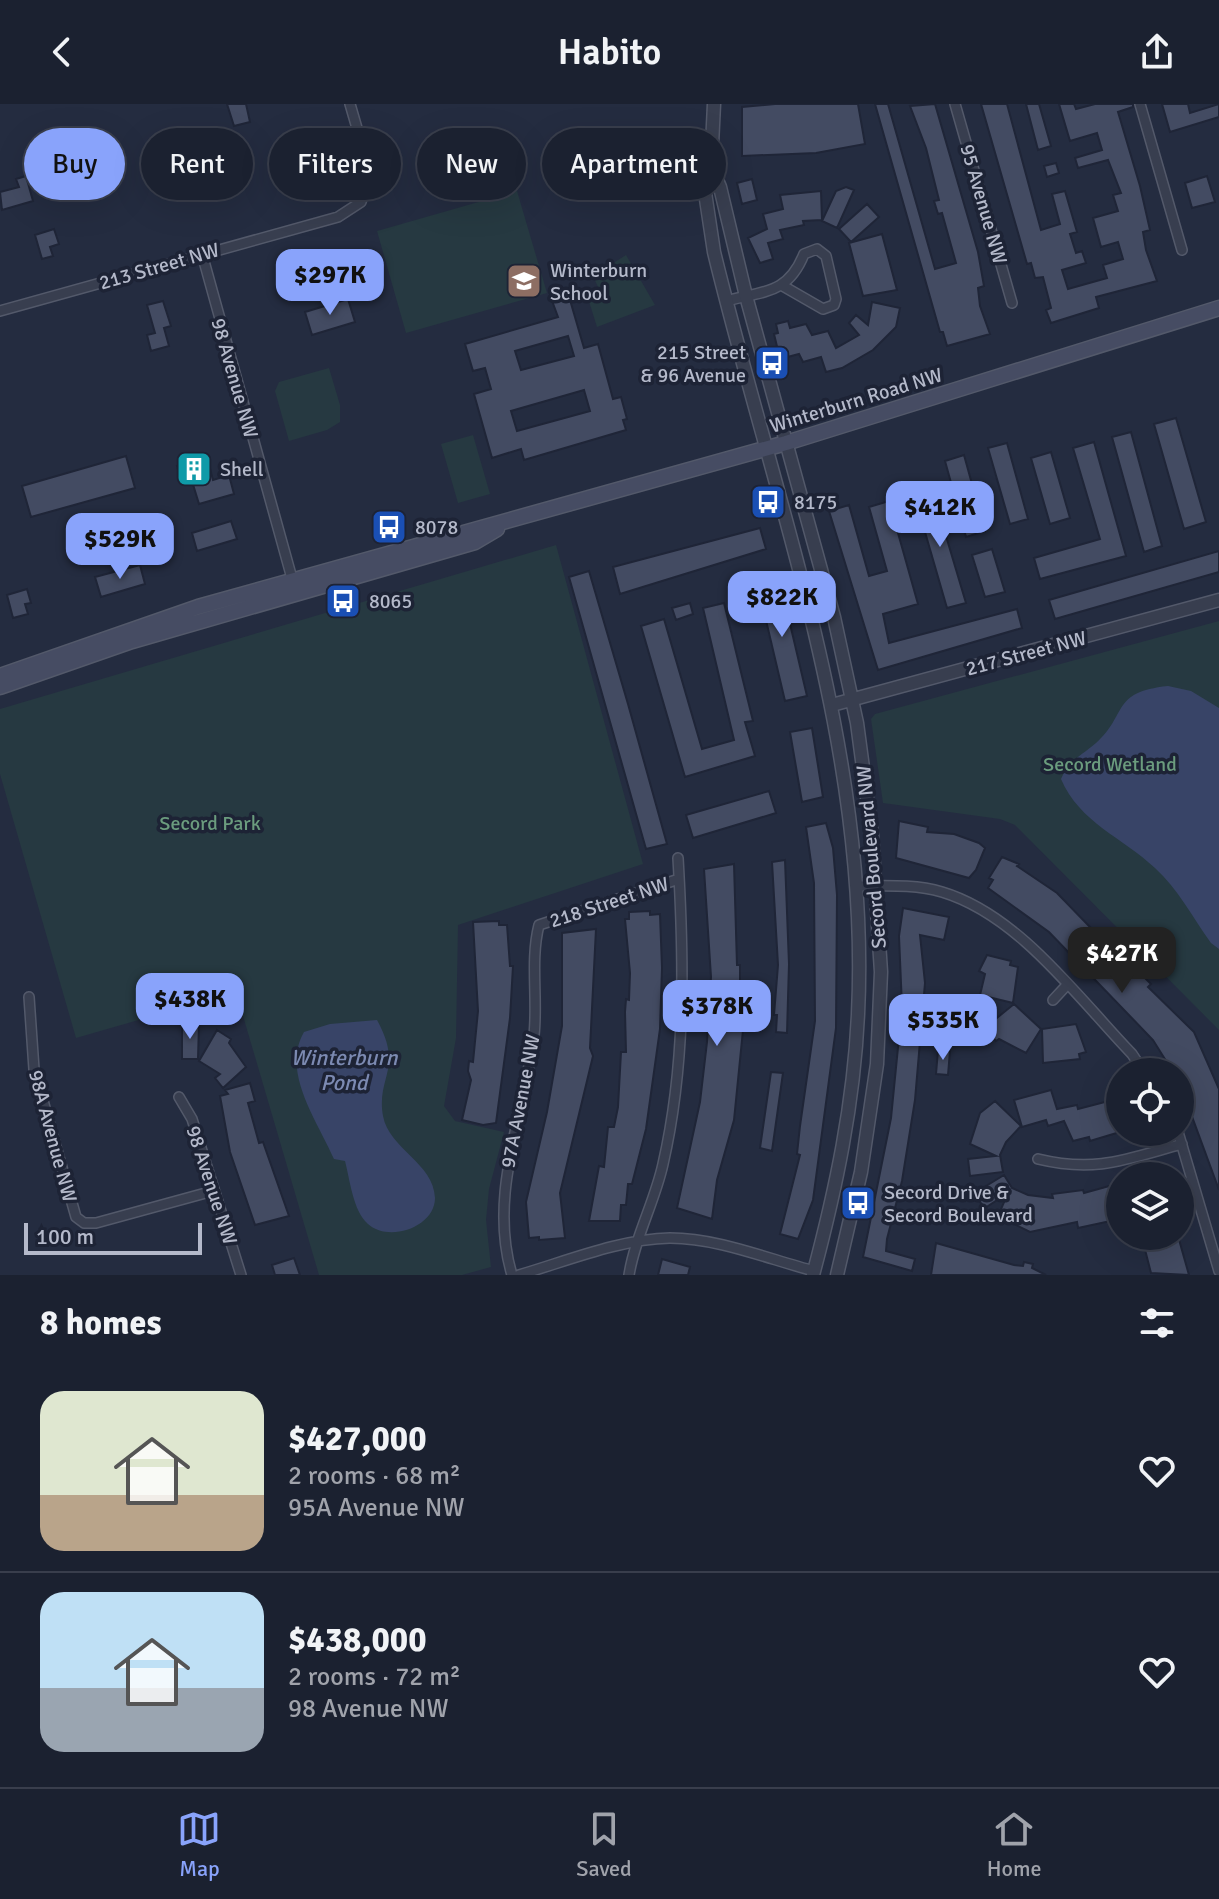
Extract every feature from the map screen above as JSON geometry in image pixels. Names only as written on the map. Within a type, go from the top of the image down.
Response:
[{"type":"main road","name":"Winterburn Road NW","points":[[0,687],[470,530],[504,524],[786,443],[1219,308]]},
{"type":"main road","name":"Winterburn Road NW","points":[[0,676],[132,628],[294,587]]},
{"type":"street","name":"213 Street NW","points":[[0,311],[338,217],[361,202],[370,173],[350,104]]},
{"type":"street","name":"Secord Boulevard NW","points":[[713,128],[714,104]]},
{"type":"street","name":"95 Avenue NW","points":[[955,104],[1012,303]]},
{"type":"street","points":[[1140,104],[1182,250]]},
{"type":"street","name":"Secord Boulevard NW","points":[[707,200],[726,301],[832,705],[857,886],[859,977],[854,1061],[846,1138],[818,1274]]},
{"type":"street","name":"Secord Boulevard NW","points":[[723,200],[746,296],[831,605],[853,701],[877,886],[881,972],[877,1064],[861,1172],[837,1275]]},
{"type":"street","points":[[726,301],[783,286],[798,271],[804,254],[817,249],[826,256],[836,299],[834,305],[823,309],[783,286]]},
{"type":"street","name":"98 Avenue NW","points":[[202,254],[294,587]]},
{"type":"street","name":"217 Street NW","points":[[832,705],[1219,600]]},
{"type":"street","points":[[629,1275],[663,1165],[675,1095],[683,958],[678,858]]},
{"type":"street","name":"218 Street NW","points":[[539,925],[679,879]]},
{"type":"street","points":[[857,886],[942,892],[975,906],[1011,930],[1135,1058]]},
{"type":"street","name":"97A Avenue NW","points":[[512,1275],[505,1251],[501,1211],[534,1033],[539,925]]},
{"type":"street","points":[[1053,1000],[1066,986]]},
{"type":"street","name":"98A Avenue NW","points":[[29,997],[40,1092],[72,1209],[84,1223],[213,1191]]},
{"type":"street","name":"98 Avenue NW","points":[[179,1097],[192,1119],[241,1275]]},
{"type":"street","points":[[1038,1159],[1080,1168],[1102,1166],[1175,1146]]},
{"type":"street","points":[[1183,1146],[1219,1271]]},
{"type":"street","points":[[519,1275],[638,1242],[668,1238],[706,1242],[818,1274]]},
{"type":"green space","points":[[486,200],[520,200],[547,293],[406,333],[377,231]]},
{"type":"green space","points":[[626,255],[655,305],[597,327],[587,295],[598,287],[593,276]]},
{"type":"green space","points":[[329,368],[340,405],[340,422],[327,430],[289,441],[275,391],[279,382]]},
{"type":"green space","points":[[473,435],[490,494],[458,503],[441,444]]},
{"type":"green space","name":"Secord Park","points":[[556,545],[643,864],[458,925],[456,1038],[444,1106],[455,1121],[504,1132],[489,1189],[486,1220],[491,1267],[462,1275],[319,1275],[236,992],[76,1038],[0,774],[0,709]]},
{"type":"green space","name":"Secord Wetland","points":[[1219,621],[1219,1030],[1015,825],[1000,819],[883,803],[871,719],[875,714]]},
{"type":"water","points":[[1168,686],[1191,691],[1219,708],[1219,949],[1211,943],[1163,876],[1090,818],[1069,794],[1061,779],[1072,763],[1106,733],[1128,699],[1150,689]]},
{"type":"water","name":"Winterburn Pond","points":[[377,1020],[385,1037],[389,1062],[383,1091],[383,1116],[394,1138],[427,1175],[435,1198],[427,1217],[419,1224],[398,1232],[377,1230],[363,1218],[353,1195],[345,1161],[334,1159],[304,1096],[297,1063],[298,1047],[304,1032],[330,1024]]},
{"type":"building","points":[[227,104],[246,104],[250,122],[234,126]]},
{"type":"building","points":[[858,104],[865,144],[816,153],[742,156],[742,107]]},
{"type":"building","points":[[875,104],[888,104],[935,269],[956,263],[942,213],[938,214],[934,201],[939,200],[926,148],[910,106],[935,104],[978,252],[984,286],[978,288],[980,306],[990,334],[947,346],[943,332],[940,332]]},
{"type":"building","points":[[981,104],[1007,104],[1041,230],[1060,224],[1052,194],[1065,191],[1077,232],[1070,234],[1076,253],[1082,251],[1086,263],[1062,270],[1068,289],[1107,278],[1103,265],[1123,259],[1118,242],[1101,247],[1093,218],[1118,211],[1113,195],[1121,193],[1108,160],[1078,168],[1075,158],[1102,150],[1097,133],[1070,141],[1059,104],[1074,104],[1076,109],[1095,104],[1133,104],[1133,107],[1118,112],[1140,186],[1150,230],[1143,232],[1146,250],[1157,281],[1096,297],[1099,308],[1051,323],[1046,310],[1051,308],[1043,277],[1035,278],[1031,263],[1027,264]]},
{"type":"building","points":[[1026,104],[1039,104],[1051,146],[1038,150]]},
{"type":"building","points":[[1162,104],[1188,104],[1190,113],[1219,104],[1219,117],[1170,132]]},
{"type":"building","points":[[1056,163],[1059,173],[1047,177],[1044,166]]},
{"type":"building","points":[[1207,176],[1215,202],[1192,208],[1185,183]]},
{"type":"building","points":[[24,177],[24,200],[33,201],[2,210],[0,192],[19,187],[16,179]]},
{"type":"building","points":[[752,179],[757,200],[742,204],[737,183]]},
{"type":"building","points":[[846,187],[854,190],[837,228],[822,221],[836,191]]},
{"type":"building","points":[[821,191],[822,220],[803,221],[804,225],[780,230],[783,239],[768,243],[773,259],[760,263],[748,238],[767,229],[763,214],[783,209],[780,195]]},
{"type":"building","points":[[867,204],[879,217],[851,242],[839,229]]},
{"type":"building","points":[[54,229],[59,244],[50,247],[53,256],[42,259],[35,235]]},
{"type":"building","points":[[882,234],[897,290],[863,296],[849,243]]},
{"type":"building","points":[[568,293],[584,348],[598,344],[613,399],[621,397],[627,419],[623,420],[626,430],[524,460],[521,449],[492,458],[474,394],[491,389],[485,368],[473,371],[465,344],[558,317],[551,298]],"holes":[[[568,336],[574,356],[521,370],[515,351]],[[584,390],[590,411],[517,431],[511,411]]]},
{"type":"building","points":[[348,299],[355,322],[312,335],[305,312]]},
{"type":"building","points":[[163,301],[171,326],[164,328],[169,346],[151,351],[147,335],[155,333],[147,305]]},
{"type":"building","points":[[872,302],[900,308],[896,327],[873,350],[842,368],[826,372],[821,357],[803,362],[799,354],[780,359],[774,334],[778,333],[776,324],[788,321],[790,328],[806,324],[812,335],[828,331],[836,348],[859,335],[849,323],[856,315],[868,325]]},
{"type":"building","points":[[1176,418],[1206,522],[1184,529],[1154,424]]},
{"type":"building","points":[[1131,432],[1162,546],[1144,552],[1112,437]]},
{"type":"building","points":[[1094,442],[1126,556],[1040,579],[1034,558],[1100,539],[1073,448]]},
{"type":"building","points":[[1007,443],[1028,519],[1010,524],[988,448]]},
{"type":"building","points":[[1051,452],[1070,518],[1050,524],[1031,458]]},
{"type":"building","points":[[964,455],[985,531],[966,537],[945,461]]},
{"type":"building","points":[[126,456],[135,488],[31,517],[22,486]]},
{"type":"building","points":[[207,457],[213,480],[229,475],[234,494],[199,504],[191,478],[181,480],[177,466]]},
{"type":"building","points":[[932,489],[966,603],[947,608],[914,494]]},
{"type":"building","points":[[889,501],[918,604],[883,614],[889,643],[1017,609],[1022,628],[878,670],[829,511],[849,505],[869,576],[887,571],[869,507]]},
{"type":"building","name":"Shell","points":[[231,521],[237,539],[197,551],[192,533]]},
{"type":"building","points":[[760,528],[766,549],[620,594],[613,567]]},
{"type":"building","points":[[992,549],[1005,592],[985,597],[972,555]]},
{"type":"building","points":[[1219,551],[1219,572],[1055,619],[1049,600]]},
{"type":"building","points":[[140,565],[145,584],[101,597],[95,577]]},
{"type":"building","points":[[589,571],[667,844],[646,849],[569,577]]},
{"type":"building","points":[[779,577],[807,696],[785,701],[757,582]]},
{"type":"building","points":[[27,589],[31,603],[25,604],[28,614],[13,618],[7,595]]},
{"type":"building","points":[[690,603],[693,614],[676,620],[672,608]]},
{"type":"building","points":[[724,603],[753,721],[745,722],[755,756],[685,777],[641,626],[664,619],[702,749],[734,740],[703,608]]},
{"type":"building","points":[[812,728],[823,797],[802,802],[790,732]]},
{"type":"building","points":[[769,791],[776,813],[693,838],[686,815]]},
{"type":"building","points":[[899,821],[928,827],[927,832],[954,834],[979,843],[985,848],[976,870],[969,878],[896,858]]},
{"type":"building","points":[[826,823],[833,848],[837,895],[836,1028],[813,1200],[798,1239],[780,1234],[800,1155],[797,1154],[800,1126],[815,1021],[814,883],[806,827]]},
{"type":"building","points":[[1002,857],[1019,864],[1017,866],[1057,893],[1120,958],[1151,984],[1148,987],[1194,1032],[1219,1089],[1219,1190],[1194,1122],[1194,1058],[1164,1058],[1153,1040],[1049,932],[988,888],[993,880],[989,878]]},
{"type":"building","points":[[785,860],[789,964],[787,1033],[776,1032],[777,1015],[774,1015],[778,965],[772,862]]},
{"type":"building","points":[[734,864],[737,965],[740,965],[740,984],[744,984],[743,1030],[734,1120],[717,1180],[712,1219],[677,1208],[700,1102],[707,1042],[711,977],[704,869]]},
{"type":"building","points":[[903,908],[949,917],[944,940],[920,935],[925,983],[915,1100],[902,1181],[887,1239],[886,1251],[915,1259],[912,1271],[863,1257],[891,1118],[902,1007],[899,936]]},
{"type":"building","points":[[650,911],[650,915],[660,914],[662,968],[660,1029],[646,1129],[632,1184],[628,1184],[626,1205],[621,1205],[620,1221],[589,1221],[599,1166],[604,1167],[608,1127],[614,1127],[618,1107],[621,1052],[626,1052],[625,1012],[626,999],[629,1000],[630,973],[625,919],[629,919],[629,912]]},
{"type":"building","points":[[499,921],[499,925],[507,925],[510,966],[513,966],[510,1018],[496,1123],[483,1125],[462,1120],[471,1080],[469,1061],[473,1062],[478,1011],[473,922]]},
{"type":"building","points":[[596,929],[590,1048],[593,1056],[560,1193],[565,1238],[529,1238],[526,1202],[547,1112],[562,1026],[562,933]]},
{"type":"building","points":[[987,955],[1011,961],[1010,965],[1018,967],[1013,1003],[980,995],[985,974],[979,971]]},
{"type":"building","points":[[1014,1004],[1041,1029],[1026,1053],[999,1039],[996,1041],[988,1031],[987,1026]]},
{"type":"building","points":[[199,1023],[198,1059],[182,1059],[182,1024]]},
{"type":"building","points":[[1076,1024],[1086,1052],[1079,1054],[1080,1059],[1043,1063],[1042,1029]]},
{"type":"building","points":[[217,1030],[231,1039],[229,1043],[246,1067],[223,1088],[215,1078],[220,1074],[199,1061]]},
{"type":"building","points":[[938,1050],[950,1051],[948,1075],[936,1074]]},
{"type":"building","points":[[771,1072],[783,1073],[772,1151],[760,1148]]},
{"type":"building","points":[[250,1083],[255,1101],[248,1103],[259,1143],[263,1142],[289,1216],[255,1225],[230,1152],[220,1096],[228,1094],[225,1090]]},
{"type":"building","points":[[1051,1090],[1057,1109],[1077,1105],[1078,1109],[1106,1102],[1106,1136],[1090,1141],[1089,1137],[1073,1141],[1064,1121],[1048,1126],[1046,1120],[1022,1127],[1014,1100]]},
{"type":"building","points":[[995,1101],[1021,1126],[1006,1142],[1000,1155],[1003,1172],[970,1176],[968,1159],[996,1156],[970,1144],[980,1113]]},
{"type":"building","points":[[1004,1175],[1012,1188],[1028,1195],[1053,1198],[1052,1194],[1083,1190],[1084,1193],[1106,1187],[1106,1222],[1078,1228],[1077,1222],[1030,1232],[998,1216],[1008,1193],[985,1208],[973,1194]]},
{"type":"building","points":[[936,1243],[1014,1265],[1023,1266],[1024,1262],[1033,1264],[1032,1268],[1046,1275],[931,1275]]},
{"type":"building","points":[[1145,1250],[1182,1250],[1189,1275],[1151,1273]]},
{"type":"building","points":[[294,1258],[300,1275],[275,1275],[272,1265]]},
{"type":"building","points":[[662,1259],[690,1267],[688,1275],[658,1275]]},
{"type":"place","name":"Winterburn School","points":[[524,281]]},
{"type":"place","name":"215 Street & 96 Avenue","points":[[772,363]]},
{"type":"place","name":"Shell","points":[[194,469]]},
{"type":"place","name":"8175","points":[[768,502]]},
{"type":"place","name":"8078","points":[[389,527]]},
{"type":"place","name":"8065","points":[[343,601]]},
{"type":"place","name":"Secord Drive & Secord Boulevard","points":[[858,1203]]}]
